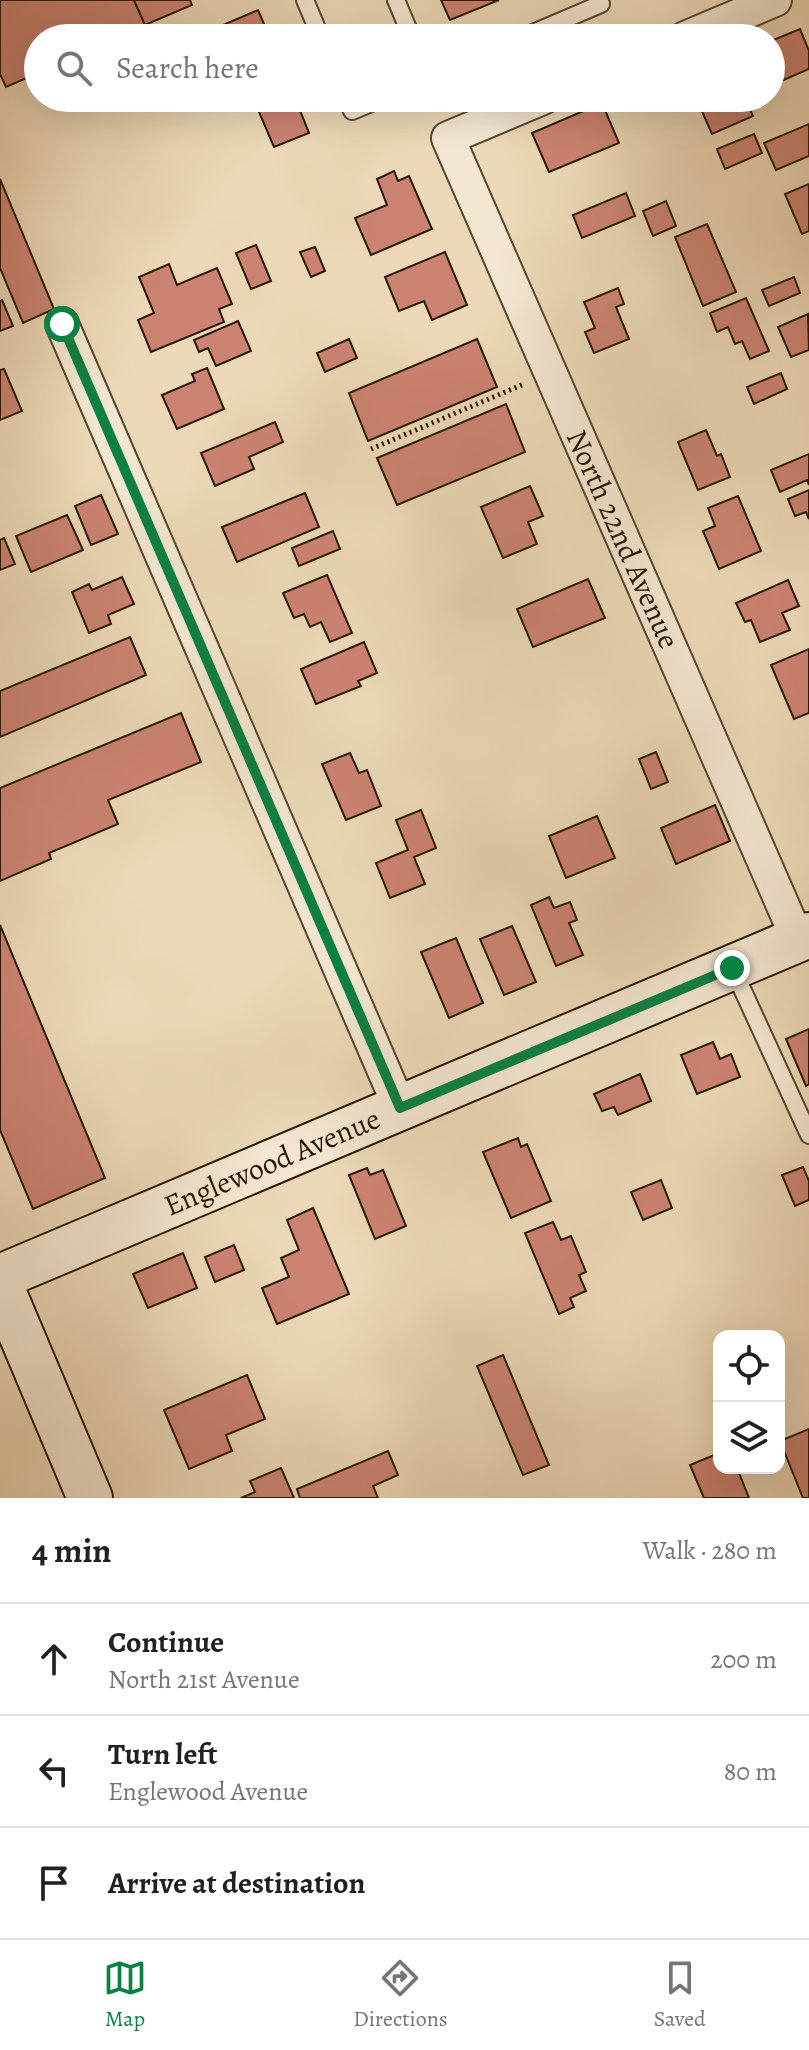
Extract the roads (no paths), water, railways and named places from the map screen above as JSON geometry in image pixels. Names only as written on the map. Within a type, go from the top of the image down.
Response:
[{"type":"street","points":[[718,24],[775,0]]},
{"type":"street","name":"North 22nd Avenue","points":[[510,112],[448,138],[803,937]]},
{"type":"street","points":[[62,324],[400,1108]]},
{"type":"street","name":"Englewood Avenue","points":[[0,1277],[803,937]]},
{"type":"street","points":[[0,1284],[90,1498]]},
{"type":"lane","points":[[305,0],[315,24]]},
{"type":"lane","points":[[396,0],[406,24]]},
{"type":"lane","points":[[554,24],[601,4],[599,0]]},
{"type":"lane","points":[[732,968],[809,1135]]}]
